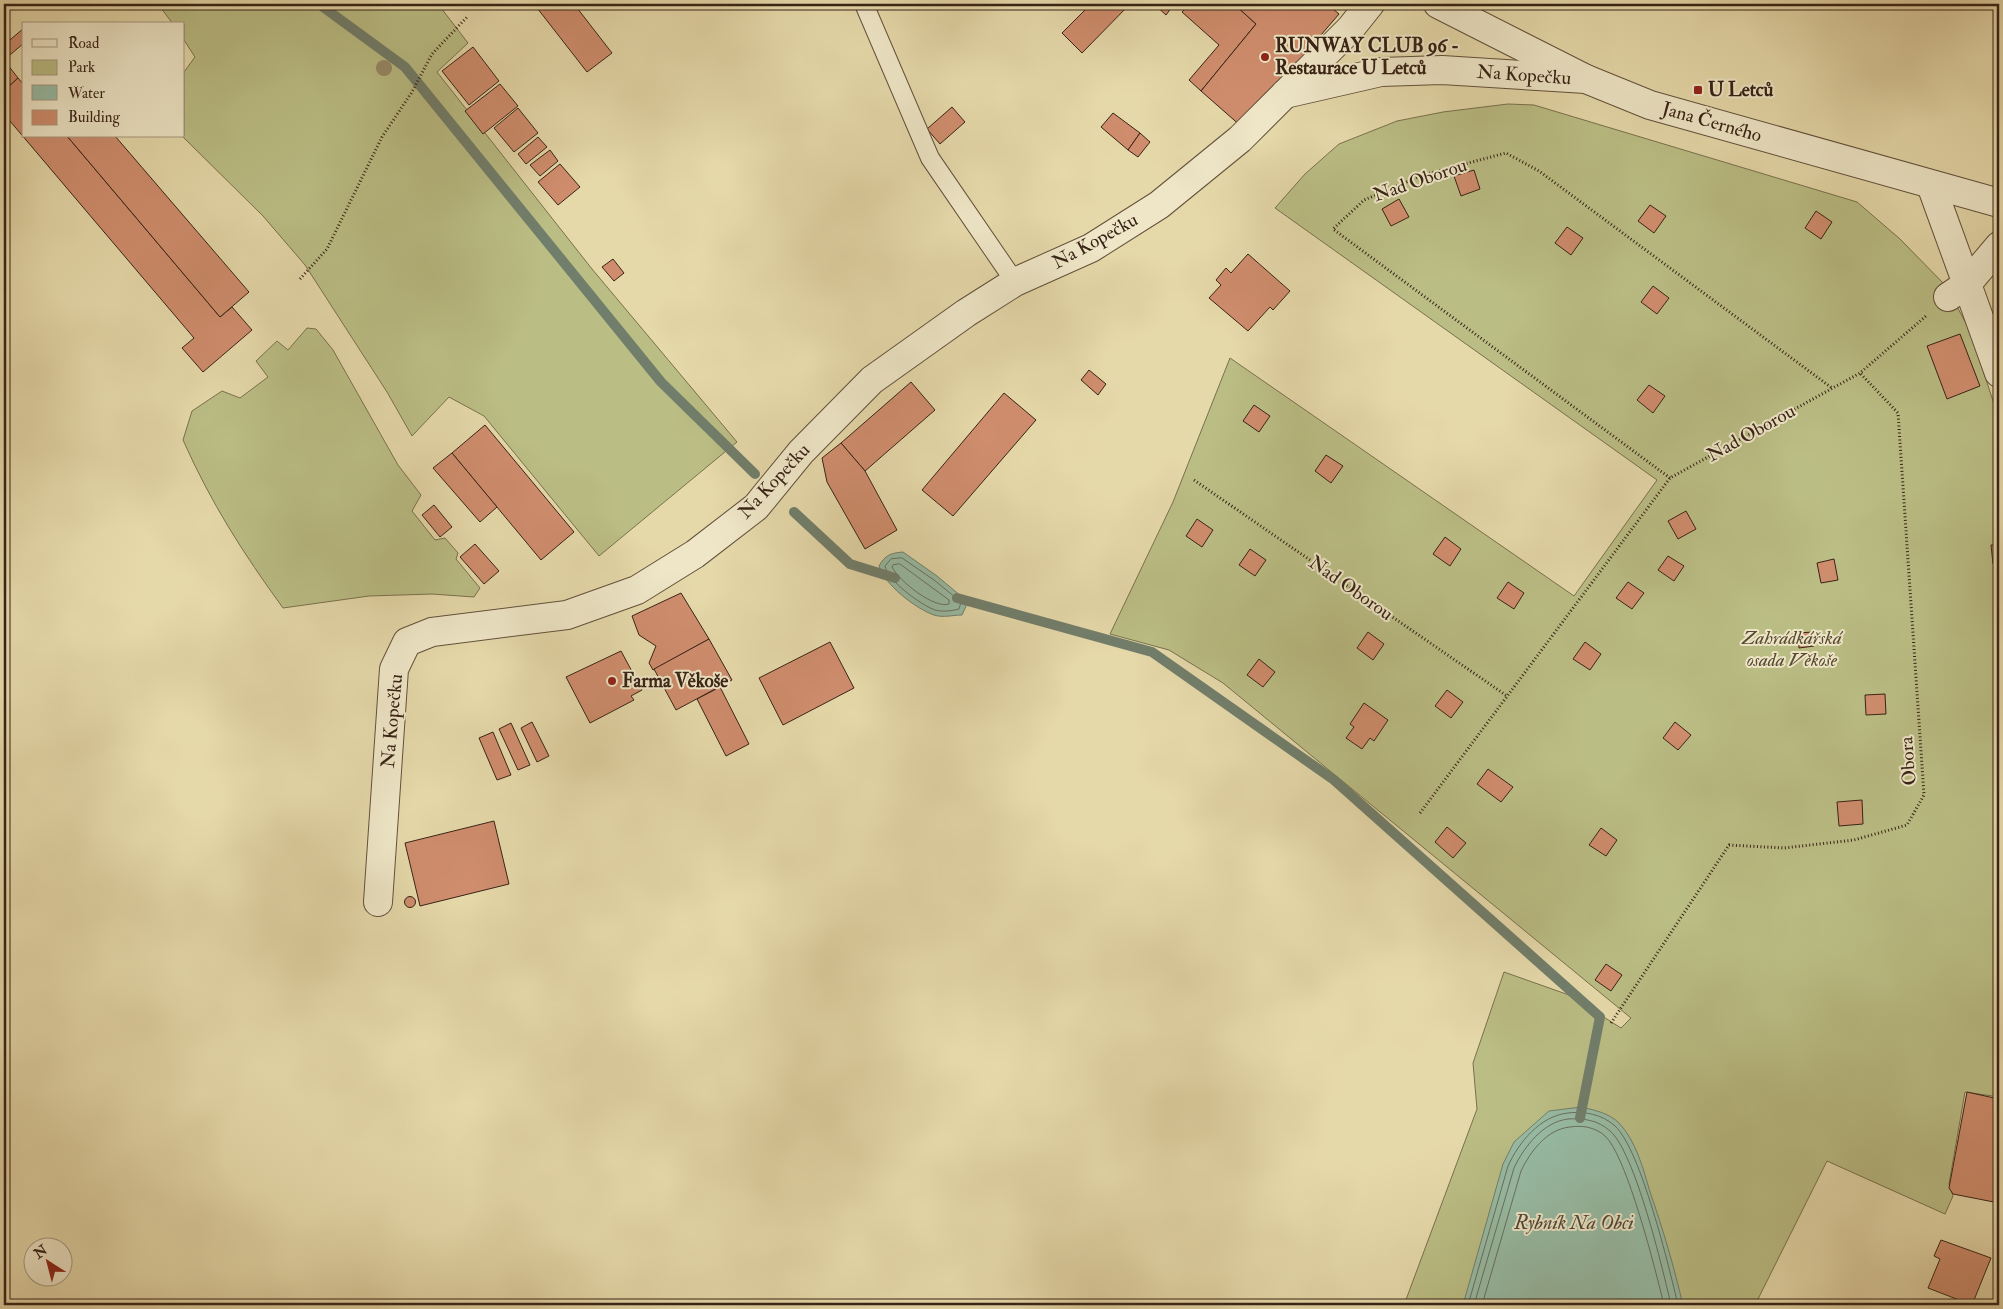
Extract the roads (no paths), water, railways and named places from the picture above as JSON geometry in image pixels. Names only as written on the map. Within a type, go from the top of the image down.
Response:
[{"type":"street","name":"Na Kopečku","points":[[378,902],[394,669],[406,642],[432,632],[567,615],[637,590],[696,554],[756,506],[801,452],[872,380],[966,313],[1015,282],[1091,248],[1159,205],[1240,139],[1350,28],[1370,4]]},
{"type":"street","name":"Jana Černého","points":[[1438,4],[1586,79],[1650,105],[1999,203]]},
{"type":"street","name":"Na Kopečku","points":[[1285,94],[1381,72],[1442,70],[1586,79]]},
{"type":"street","points":[[1930,185],[1957,290],[1999,373]]},
{"type":"street","points":[[1957,290],[1999,246]]},
{"type":"lane","points":[[864,4],[930,158],[1015,282]]},
{"type":"water","points":[[903,552],[937,576],[968,602],[962,615],[934,615],[910,602],[894,588],[879,566],[889,555]]},
{"type":"water","name":"Rybník Na Obci","points":[[1581,1107],[1601,1112],[1611,1117],[1619,1123],[1630,1138],[1642,1164],[1664,1234],[1683,1305],[1463,1305],[1503,1164],[1514,1142],[1549,1111]]},
{"type":"waterway","points":[[319,4],[405,67],[661,382],[755,474]]},
{"type":"waterway","points":[[794,512],[850,564],[895,578]]},
{"type":"waterway","points":[[957,598],[1152,652],[1334,780],[1600,1017],[1580,1118]]},
{"type":"place","name":"RUNWAY CLUB 96 - Restaurace U Letců","points":[[1265,57]]},
{"type":"place","name":"U Letců","points":[[1698,90]]},
{"type":"place","name":"Farma Věkoše","points":[[612,681]]},
{"type":"park label","name":"Zahrádkářská osada Věkoše","points":[[1792,649]]}]
